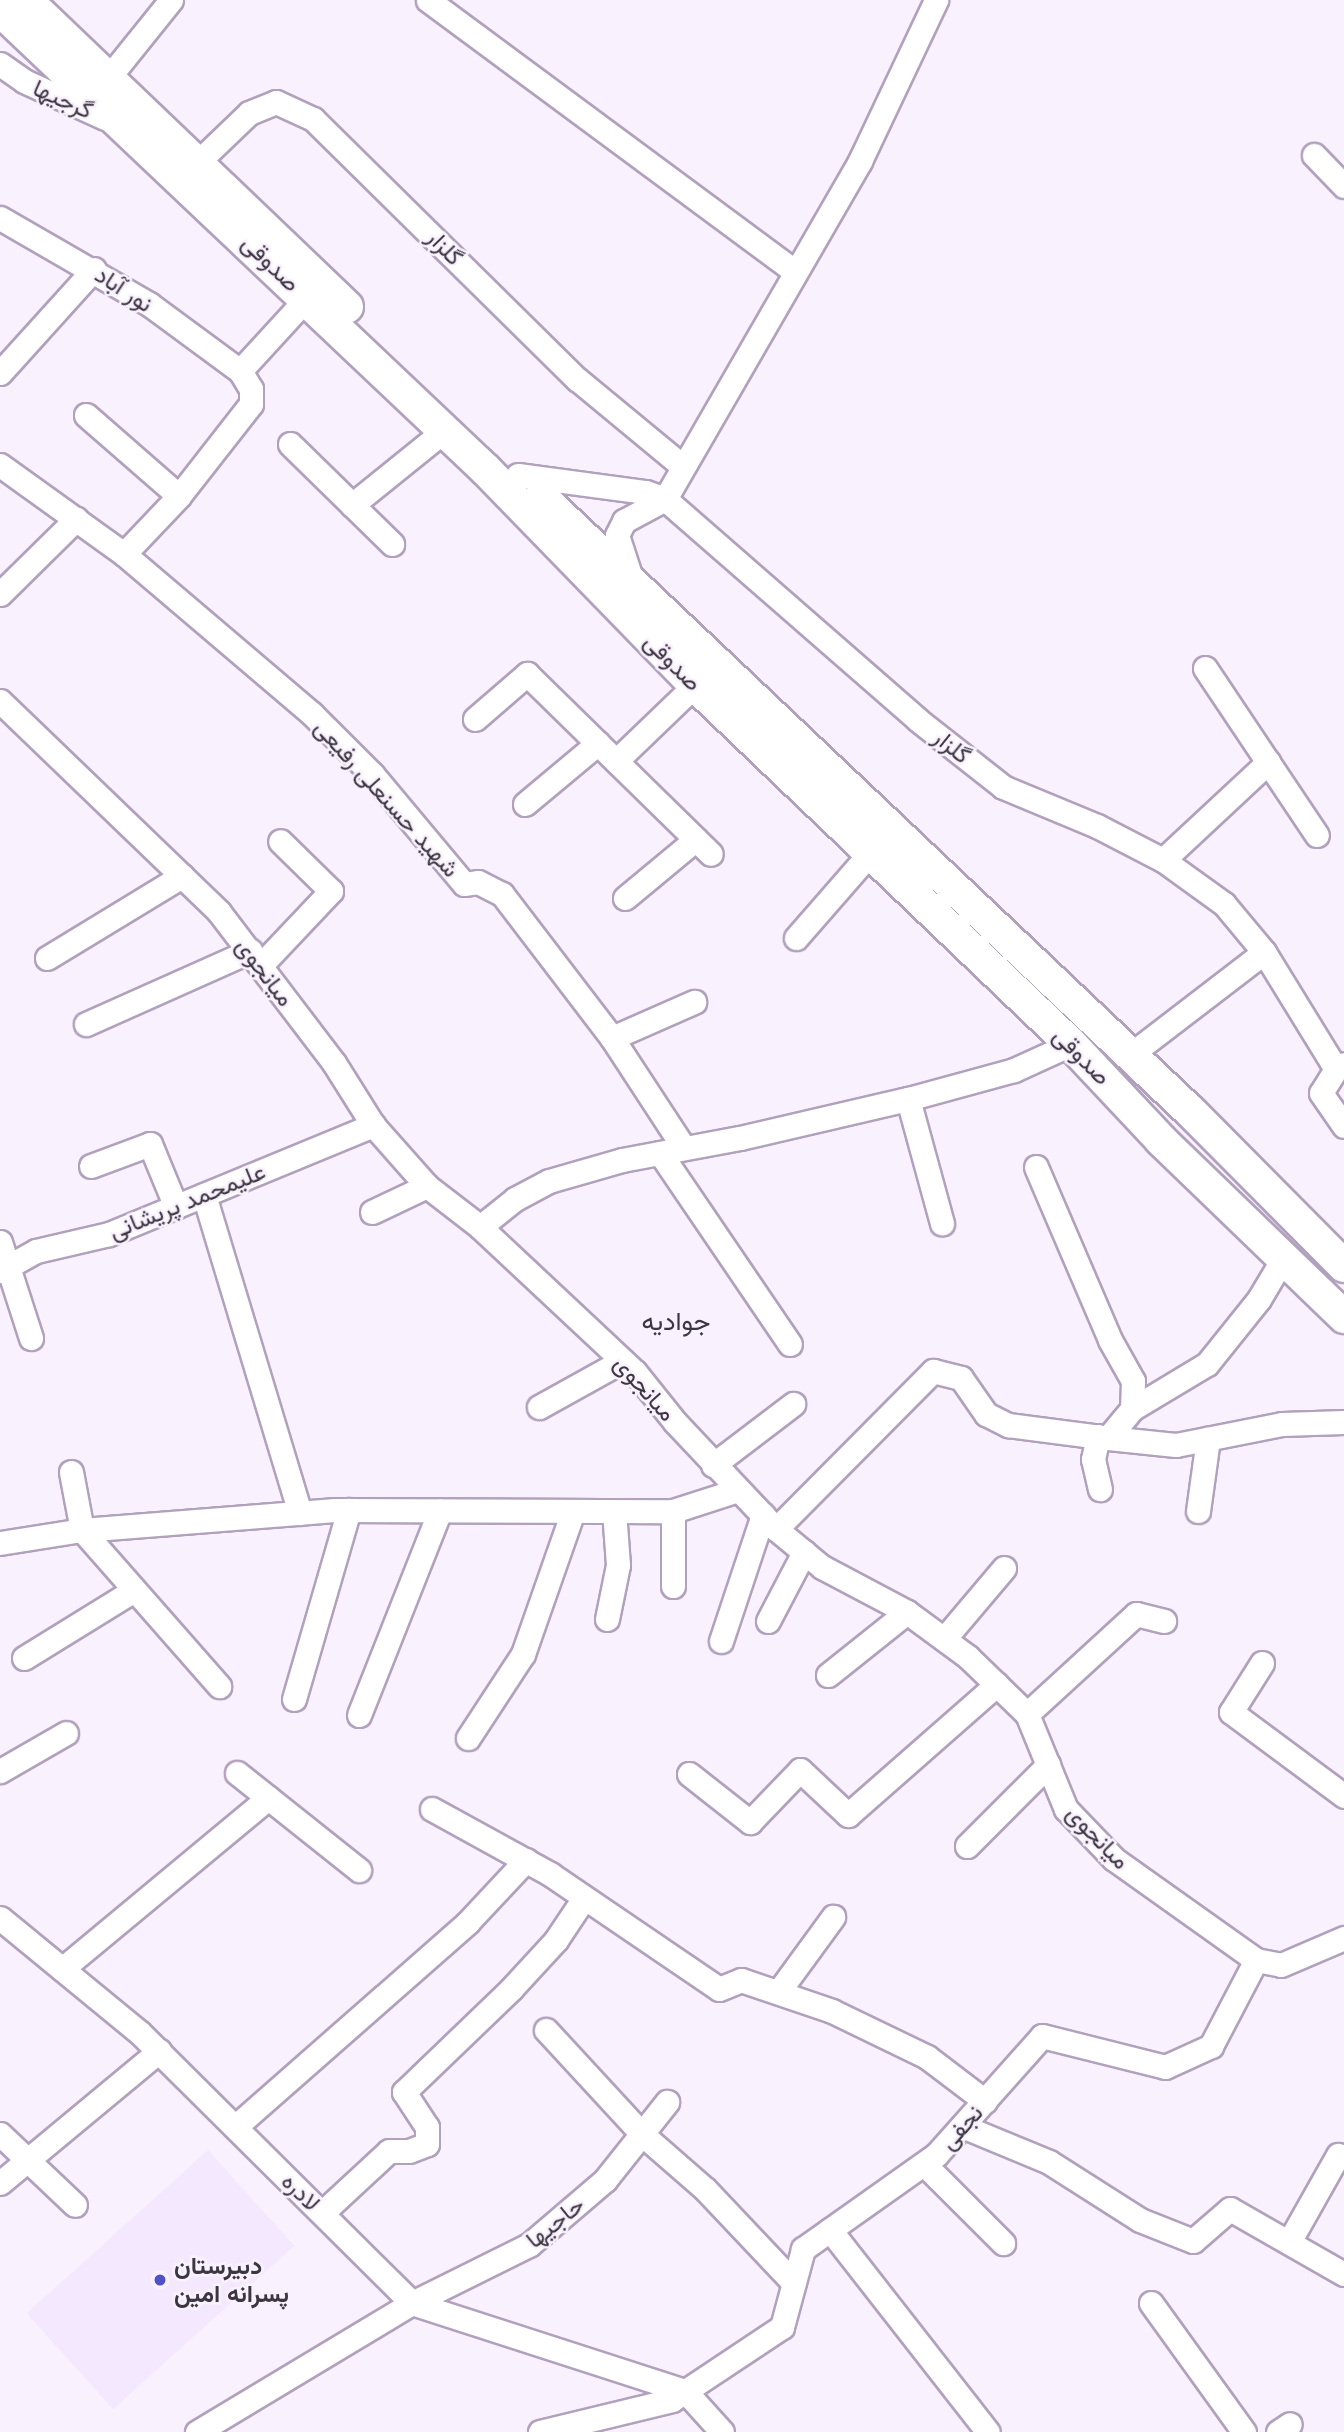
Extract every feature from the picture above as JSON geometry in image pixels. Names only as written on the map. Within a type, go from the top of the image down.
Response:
[{"type":"main road","name":"صدوقی","points":[[26,0],[199,161],[518,475],[1340,1254]]},
{"type":"main road","name":"صدوقی","points":[[0,10],[445,430],[695,685],[872,851],[1071,1044],[1161,1140],[1344,1317]]},
{"type":"main road","points":[[1071,1044],[1097,1024]]},
{"type":"main road","points":[[1101,1074],[1130,1055]]},
{"type":"street","points":[[109,77],[171,0]]},
{"type":"street","points":[[428,0],[794,271]]},
{"type":"street","points":[[636,587],[621,558],[617,535],[633,513],[665,499],[794,271],[860,161],[936,0]]},
{"type":"street","name":"گرجیها","points":[[0,64],[24,81],[130,130]]},
{"type":"street","name":"گلزار","points":[[199,161],[249,113],[276,102],[313,119],[577,379],[682,466]]},
{"type":"street","points":[[1314,155],[1344,186]]},
{"type":"street","name":"نور آباد","points":[[0,218],[94,269],[240,371]]},
{"type":"street","points":[[0,373],[94,269]]},
{"type":"street","points":[[124,554],[179,496],[251,404],[251,389],[240,371],[307,298]]},
{"type":"street","points":[[86,415],[179,496]]},
{"type":"street","points":[[352,505],[445,430]]},
{"type":"street","points":[[290,444],[392,544]]},
{"type":"street","name":"شهید حسنعلی رفیعی","points":[[0,465],[124,554],[312,714],[372,774],[464,884],[478,882],[502,894],[612,1038],[684,1148]]},
{"type":"street","points":[[518,475],[646,492],[665,499]]},
{"type":"street","name":"گلزار","points":[[665,499],[918,720],[1003,787],[1097,826],[1163,860],[1224,904],[1264,952],[1340,1067]]},
{"type":"street","points":[[0,594],[76,519]]},
{"type":"street","points":[[1205,668],[1317,835]]},
{"type":"street","points":[[475,719],[527,674],[704,847],[625,898]]},
{"type":"street","points":[[616,761],[695,685]]},
{"type":"street","name":"میانجوی","points":[[0,701],[182,876],[256,958],[373,1125],[427,1186],[480,1227],[622,1361],[713,1465],[804,1552],[822,1567],[907,1612],[997,1684],[1027,1714],[1066,1809],[1114,1858],[1256,1960]]},
{"type":"street","points":[[525,804],[598,743]]},
{"type":"street","points":[[1163,860],[1268,762]]},
{"type":"street","points":[[86,1024],[256,958],[331,891],[280,841]]},
{"type":"street","points":[[796,937],[872,851]]},
{"type":"street","points":[[47,958],[182,876]]},
{"type":"street","points":[[1130,1055],[1264,952]]},
{"type":"street","points":[[612,1038],[694,1002]]},
{"type":"street","points":[[480,1227],[514,1199],[549,1181],[660,1153],[908,1099],[1014,1070],[1071,1044]]},
{"type":"street","points":[[1340,1067],[1321,1093],[1344,1126]]},
{"type":"street","points":[[908,1099],[942,1223]]},
{"type":"street","name":"علیمحمد پریشانی","points":[[4,1269],[36,1251],[109,1234],[373,1125]]},
{"type":"street","points":[[91,1166],[150,1144],[176,1206]]},
{"type":"street","points":[[660,1153],[790,1344]]},
{"type":"street","points":[[1036,1167],[1110,1340],[1133,1381],[1132,1409]]},
{"type":"street","points":[[372,1212],[427,1186]]},
{"type":"street","points":[[204,1195],[300,1513]]},
{"type":"street","points":[[0,1242],[4,1269],[31,1338]]},
{"type":"street","points":[[1100,1489],[1093,1459],[1103,1437],[1132,1409],[1207,1364],[1259,1298],[1284,1257]]},
{"type":"street","points":[[539,1407],[622,1361]]},
{"type":"street","points":[[721,1641],[770,1522],[933,1371],[961,1378],[986,1414],[1008,1425],[1103,1437],[1176,1445],[1282,1424],[1344,1422]]},
{"type":"street","points":[[713,1465],[793,1404]]},
{"type":"street","points":[[1198,1511],[1208,1439]]},
{"type":"street","points":[[71,1472],[82,1530],[219,1686]]},
{"type":"street","points":[[0,1543],[82,1530],[349,1510],[673,1511],[738,1490]]},
{"type":"street","points":[[294,1699],[349,1510]]},
{"type":"street","points":[[359,1714],[440,1510]]},
{"type":"street","points":[[468,1738],[523,1654],[573,1511]]},
{"type":"street","points":[[607,1619],[618,1566],[614,1511]]},
{"type":"street","points":[[673,1511],[673,1586]]},
{"type":"street","points":[[768,1621],[804,1552]]},
{"type":"street","points":[[944,1639],[1004,1569]]},
{"type":"street","points":[[24,1658],[134,1590]]},
{"type":"street","points":[[828,1675],[907,1612]]},
{"type":"street","points":[[1027,1714],[1136,1614],[1164,1621]]},
{"type":"street","points":[[1262,1663],[1231,1712],[1344,1796]]},
{"type":"street","points":[[689,1774],[750,1822],[800,1770],[848,1815],[997,1684]]},
{"type":"street","points":[[0,1771],[66,1733]]},
{"type":"street","points":[[967,1846],[1048,1765]]},
{"type":"street","points":[[237,1773],[359,1870]]},
{"type":"street","points":[[62,1969],[268,1798]]},
{"type":"street","points":[[432,1809],[526,1860],[719,1989],[741,1980],[779,1992],[926,2057],[985,2101]]},
{"type":"street","points":[[235,2127],[468,1922],[526,1860]]},
{"type":"street","points":[[322,2213],[389,2151],[427,2144],[427,2127],[404,2092],[511,1989],[556,1940],[584,1898]]},
{"type":"street","points":[[779,1992],[832,1917]]},
{"type":"street","name":"لادره","points":[[3,1926],[62,1969],[159,2051],[412,2303]]},
{"type":"street","points":[[1256,1960],[1281,1965],[1344,1938]]},
{"type":"street","name":"نجفی","points":[[540,2432],[671,2400],[782,2327],[803,2249],[924,2164],[985,2101],[1042,2035],[1166,2067],[1211,2046],[1256,1960]]},
{"type":"street","points":[[546,2030],[643,2134],[705,2189],[794,2283]]},
{"type":"street","points":[[0,2183],[159,2051]]},
{"type":"street","name":"حاجیها","points":[[412,2303],[529,2245],[605,2180],[667,2102]]},
{"type":"street","points":[[962,2126],[1049,2162],[1140,2220],[1193,2241],[1230,2209],[1344,2274]]},
{"type":"street","points":[[0,2134],[29,2158],[75,2205]]},
{"type":"street","points":[[1289,2242],[1338,2155]]},
{"type":"street","points":[[924,2164],[1003,2243]]},
{"type":"street","points":[[830,2230],[988,2432]]},
{"type":"street","points":[[197,2432],[412,2303],[685,2391],[722,2432]]},
{"type":"street","points":[[1151,2303],[1244,2432]]},
{"type":"shaded area","name":"دبیرستان پسرانه امین","points":[[208,2150],[294,2246],[113,2409],[27,2313]]},
{"type":"place","name":"دبیرستان پسرانه امین","points":[[160,2280]]},
{"type":"district","name":"جوادیه","points":[[676,1322]]}]
